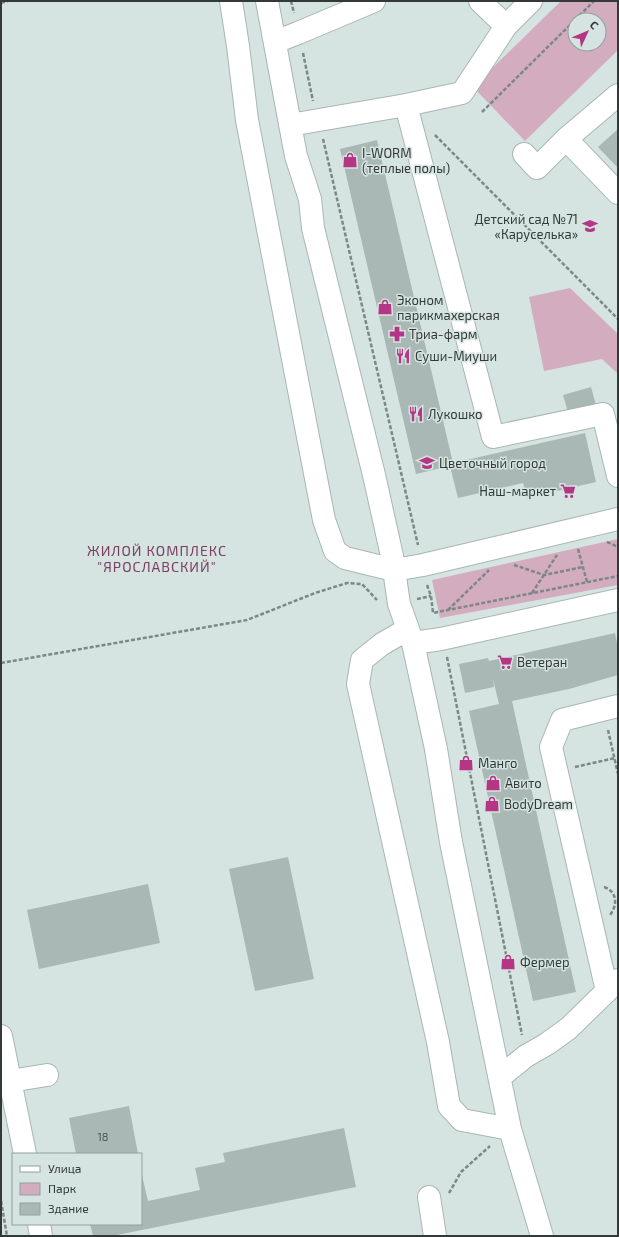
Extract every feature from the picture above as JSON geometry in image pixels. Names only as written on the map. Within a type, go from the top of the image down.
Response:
[{"type":"street","points":[[231,1],[247,120],[324,520],[335,551],[345,558],[394,570],[423,565],[618,519]]},
{"type":"street","points":[[267,1],[296,156],[310,199],[313,228],[374,475],[394,570],[399,604],[410,636],[436,749],[451,842],[500,1076],[505,1128],[542,1236]]},
{"type":"street","points":[[275,42],[374,1]]},
{"type":"street","points":[[480,1],[506,26]]},
{"type":"street","points":[[290,125],[406,106],[462,93],[506,26],[531,1]]},
{"type":"street","points":[[524,154],[537,168],[566,140],[618,95]]},
{"type":"street","points":[[406,106],[493,437],[603,414],[618,476]]},
{"type":"street","points":[[566,140],[618,193]]},
{"type":"street","points":[[505,1128],[462,1120],[449,1106],[438,1042],[358,684],[362,660],[382,644],[410,636],[442,639],[618,600]]},
{"type":"street","points":[[500,1076],[526,1056],[547,1044],[569,1028],[612,985],[551,747],[562,720],[618,706]]},
{"type":"street","points":[[1,1036],[25,1153]]},
{"type":"street","points":[[10,1081],[47,1075]]},
{"type":"street","points":[[435,1236],[439,1196]]},
{"type":"street","points":[[39,1225],[41,1236]]},
{"type":"path","points":[[1,3],[8,1]]},
{"type":"path","points":[[291,1],[317,120],[425,578],[431,596],[433,613],[618,576]]},
{"type":"path","points":[[583,12],[594,1]]},
{"type":"path","points":[[482,112],[567,28]]},
{"type":"path","points":[[434,134],[618,319]]},
{"type":"path","points":[[577,543],[587,582]]},
{"type":"path","points":[[532,593],[559,552]]},
{"type":"path","points":[[507,563],[544,575],[583,567]]},
{"type":"path","points":[[448,610],[494,566]]},
{"type":"path","points":[[1,663],[246,620],[314,593],[347,583],[362,584],[382,605]]},
{"type":"path","points":[[449,662],[521,1034]]},
{"type":"path","points":[[602,731],[613,727]]},
{"type":"path","points":[[608,729],[618,774]]},
{"type":"path","points":[[575,767],[615,758]]},
{"type":"path","points":[[574,760],[577,774]]},
{"type":"path","points":[[601,886],[606,887],[611,891],[617,899],[614,909],[608,916]]},
{"type":"path","points":[[439,1196],[461,1172],[495,1141],[505,1128]]},
{"type":"path","points":[[1,1201],[7,1236]]},
{"type":"green space","points":[[561,1],[618,1],[618,50],[525,141],[473,87]]},
{"type":"green space","points":[[570,288],[618,334],[618,374],[602,359],[544,371],[529,297]]},
{"type":"green space","points":[[618,539],[618,585],[440,618],[432,580]]},
{"type":"building","points":[[618,129],[618,168],[598,147]]},
{"type":"building","points":[[377,140],[453,463],[585,433],[596,482],[527,498],[523,483],[458,498],[450,466],[416,474],[340,149]]},
{"type":"building","points":[[591,387],[596,405],[568,412],[563,395]]},
{"type":"building","points":[[615,633],[618,648],[618,675],[569,689],[512,701],[576,992],[533,1001],[469,711],[499,704],[493,679],[494,687],[465,693],[459,664],[488,658],[489,661]]},
{"type":"building","points":[[288,857],[314,979],[255,991],[229,869]]},
{"type":"building","points":[[148,884],[160,943],[39,969],[27,910]]},
{"type":"building","points":[[129,1106],[138,1153],[76,1153],[69,1118]]},
{"type":"building","points":[[344,1128],[356,1187],[112,1236],[93,1236],[90,1225],[142,1225],[142,1175],[148,1201],[200,1190],[195,1168],[225,1162],[223,1153]]},
{"type":"place","name":"I-WORM (теплые полы)","points":[[350,160]]},
{"type":"place","name":"Детский сад №71 «Каруселька»","points":[[590,226]]},
{"type":"place","name":"Эконом парикмахерская","points":[[385,307]]},
{"type":"place","name":"Триа-фарм","points":[[397,334]]},
{"type":"place","name":"Суши-Миуши","points":[[403,356]]},
{"type":"place","name":"Лукошко","points":[[416,414]]},
{"type":"place","name":"Цветочный город","points":[[427,463]]},
{"type":"place","name":"Наш-маркет","points":[[568,491]]},
{"type":"place","name":"Ветеран","points":[[505,662]]},
{"type":"place","name":"Манго","points":[[466,763]]},
{"type":"place","name":"Авито","points":[[493,783]]},
{"type":"place","name":"BodyDream","points":[[492,804]]},
{"type":"place","name":"Фермер","points":[[508,962]]},
{"type":"district","name":"ЖИЛОЙ КОМПЛЕКС \"ЯРОСЛАВСКИЙ\"","points":[[157,558]]}]
